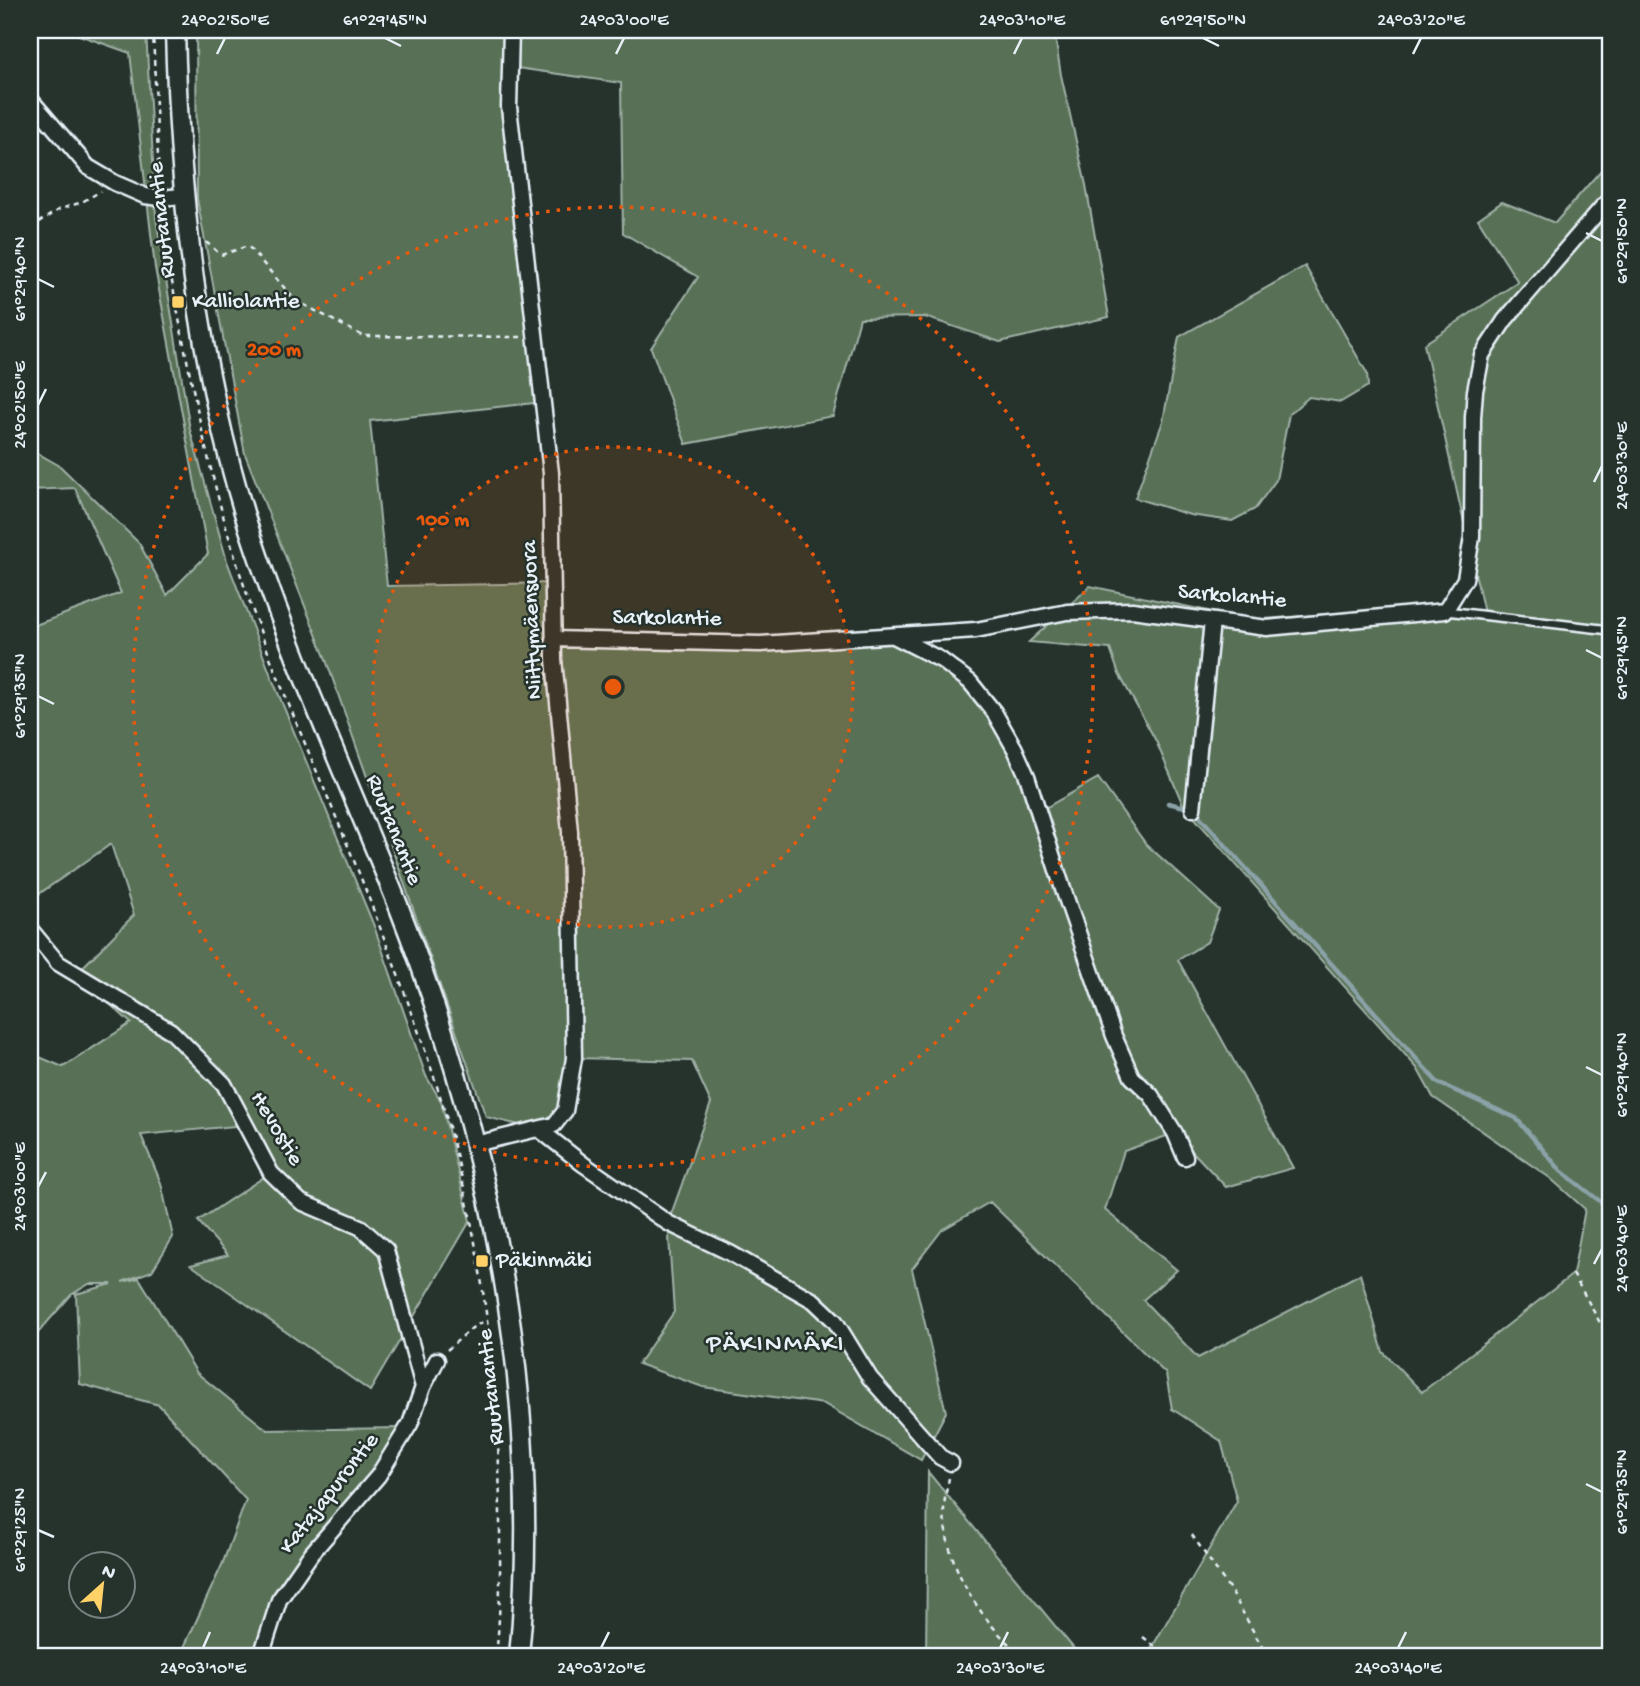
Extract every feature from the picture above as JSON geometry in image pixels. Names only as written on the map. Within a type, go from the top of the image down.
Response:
[{"type":"street","name":"Ruutanantie","points":[[175,30],[183,196],[195,301],[225,437],[249,528],[296,656],[399,909],[444,1037],[490,1203],[500,1259],[523,1445],[526,1527],[519,1656]]},
{"type":"street","name":"Niittymäensuora","points":[[475,1144],[554,1125],[565,1111],[574,1058],[570,832],[554,639],[551,473],[509,107],[511,30]]},
{"type":"street","points":[[30,99],[88,167],[145,196],[183,196]]},
{"type":"street","points":[[1445,611],[1465,579],[1472,537],[1473,417],[1482,355],[1505,320],[1610,201]]},
{"type":"street","name":"Sarkolantie","points":[[554,639],[760,644],[976,630],[1067,612],[1132,610],[1267,628],[1445,611]]},
{"type":"street","points":[[1193,809],[1212,621]]},
{"type":"street","points":[[893,635],[941,660],[970,682],[994,712],[1015,749],[1027,776],[1114,1036],[1132,1077],[1150,1095],[1175,1133],[1185,1157]]},
{"type":"street","name":"Hevostie","points":[[30,929],[58,963],[171,1031],[224,1084],[271,1173],[301,1202],[360,1227],[386,1250],[423,1387]]},
{"type":"street","points":[[540,1130],[583,1164],[668,1223],[730,1253],[814,1301],[835,1321],[870,1378],[940,1457],[951,1463]]},
{"type":"street","name":"Katajapurontie","points":[[261,1656],[279,1600],[311,1554],[378,1476],[410,1423],[423,1387],[437,1360]]},
{"type":"lane","points":[[1445,611],[1610,630]]},
{"type":"path","points":[[153,30],[163,234],[191,385],[214,486],[241,575],[276,672],[375,915],[441,1101],[474,1239],[490,1348],[500,1464],[500,1555],[495,1656]]},
{"type":"path","points":[[30,228],[58,210],[82,202],[115,183]]},
{"type":"path","points":[[187,227],[221,254],[248,246],[295,300],[363,336],[535,337]]},
{"type":"path","points":[[1602,1220],[1610,1231]]},
{"type":"path","points":[[1573,1273],[1604,1330],[1610,1355]]},
{"type":"path","points":[[437,1360],[472,1328],[486,1320]]},
{"type":"path","points":[[951,1463],[944,1510],[949,1542],[961,1582],[1002,1639],[1022,1656]]},
{"type":"path","points":[[1192,1535],[1231,1591],[1267,1656]]},
{"type":"path","points":[[1143,1637],[1167,1656]]},
{"type":"green space","points":[[65,30],[146,30],[156,217],[190,430],[227,561],[273,681],[374,926],[426,1076],[441,1101],[470,1221],[370,1391],[191,1265],[228,1255],[198,1221],[270,1173],[245,1125],[141,1135],[161,1183],[173,1237],[152,1271],[122,1282],[139,1278],[197,1373],[267,1430],[399,1428],[378,1476],[279,1600],[261,1656],[180,1656],[222,1565],[246,1500],[159,1405],[80,1384],[76,1294],[112,1284],[89,1284],[71,1295],[30,1342],[30,1053],[63,1067],[131,1023],[76,974],[134,915],[111,844],[30,900],[30,627],[121,593],[75,488],[30,490],[30,449],[60,466],[139,543],[167,595],[208,554],[155,268],[130,53]]},
{"type":"green space","points":[[196,30],[1054,30],[1061,75],[1086,185],[1109,317],[1000,342],[925,317],[860,318],[833,416],[686,444],[651,348],[698,277],[623,233],[621,83],[510,67],[543,402],[370,421],[387,586],[553,583],[553,638],[760,644],[893,635],[941,660],[994,712],[1038,812],[1098,778],[1146,844],[1219,910],[1207,942],[1178,960],[1293,1168],[1226,1187],[1175,1133],[1124,1151],[1105,1210],[1177,1270],[1143,1300],[1198,1358],[1360,1274],[1383,1352],[1422,1392],[1573,1274],[1585,1209],[1550,1178],[1433,1097],[1417,1068],[1183,805],[1156,741],[1119,674],[1110,649],[1029,642],[1090,586],[1251,620],[1429,606],[1484,613],[1424,344],[1518,282],[1478,219],[1502,202],[1555,223],[1603,168],[1610,170],[1610,1656],[1147,1656],[1237,1501],[1221,1441],[1172,1409],[1166,1374],[990,1202],[942,1230],[912,1269],[946,1412],[921,1460],[824,1404],[703,1387],[638,1364],[674,1312],[668,1223],[711,1103],[692,1061],[575,1058],[565,1111],[540,1130],[486,1117],[325,657],[245,454],[197,199]]},
{"type":"green space","points":[[1305,266],[1367,373],[1368,386],[1341,402],[1309,397],[1289,414],[1276,480],[1255,509],[1232,521],[1190,515],[1135,498],[1163,421],[1179,337]]},
{"type":"green space","points":[[928,1472],[1080,1656],[926,1656]]},
{"type":"waterway","points":[[1168,803],[1193,809],[1438,1083],[1516,1118],[1561,1171],[1610,1209]]},
{"type":"place","name":"Kalliolantie","points":[[178,302]]},
{"type":"place","name":"Päkinmäki","points":[[482,1261]]},
{"type":"district","name":"PÄKINMÄKI","points":[[776,1345]]}]
